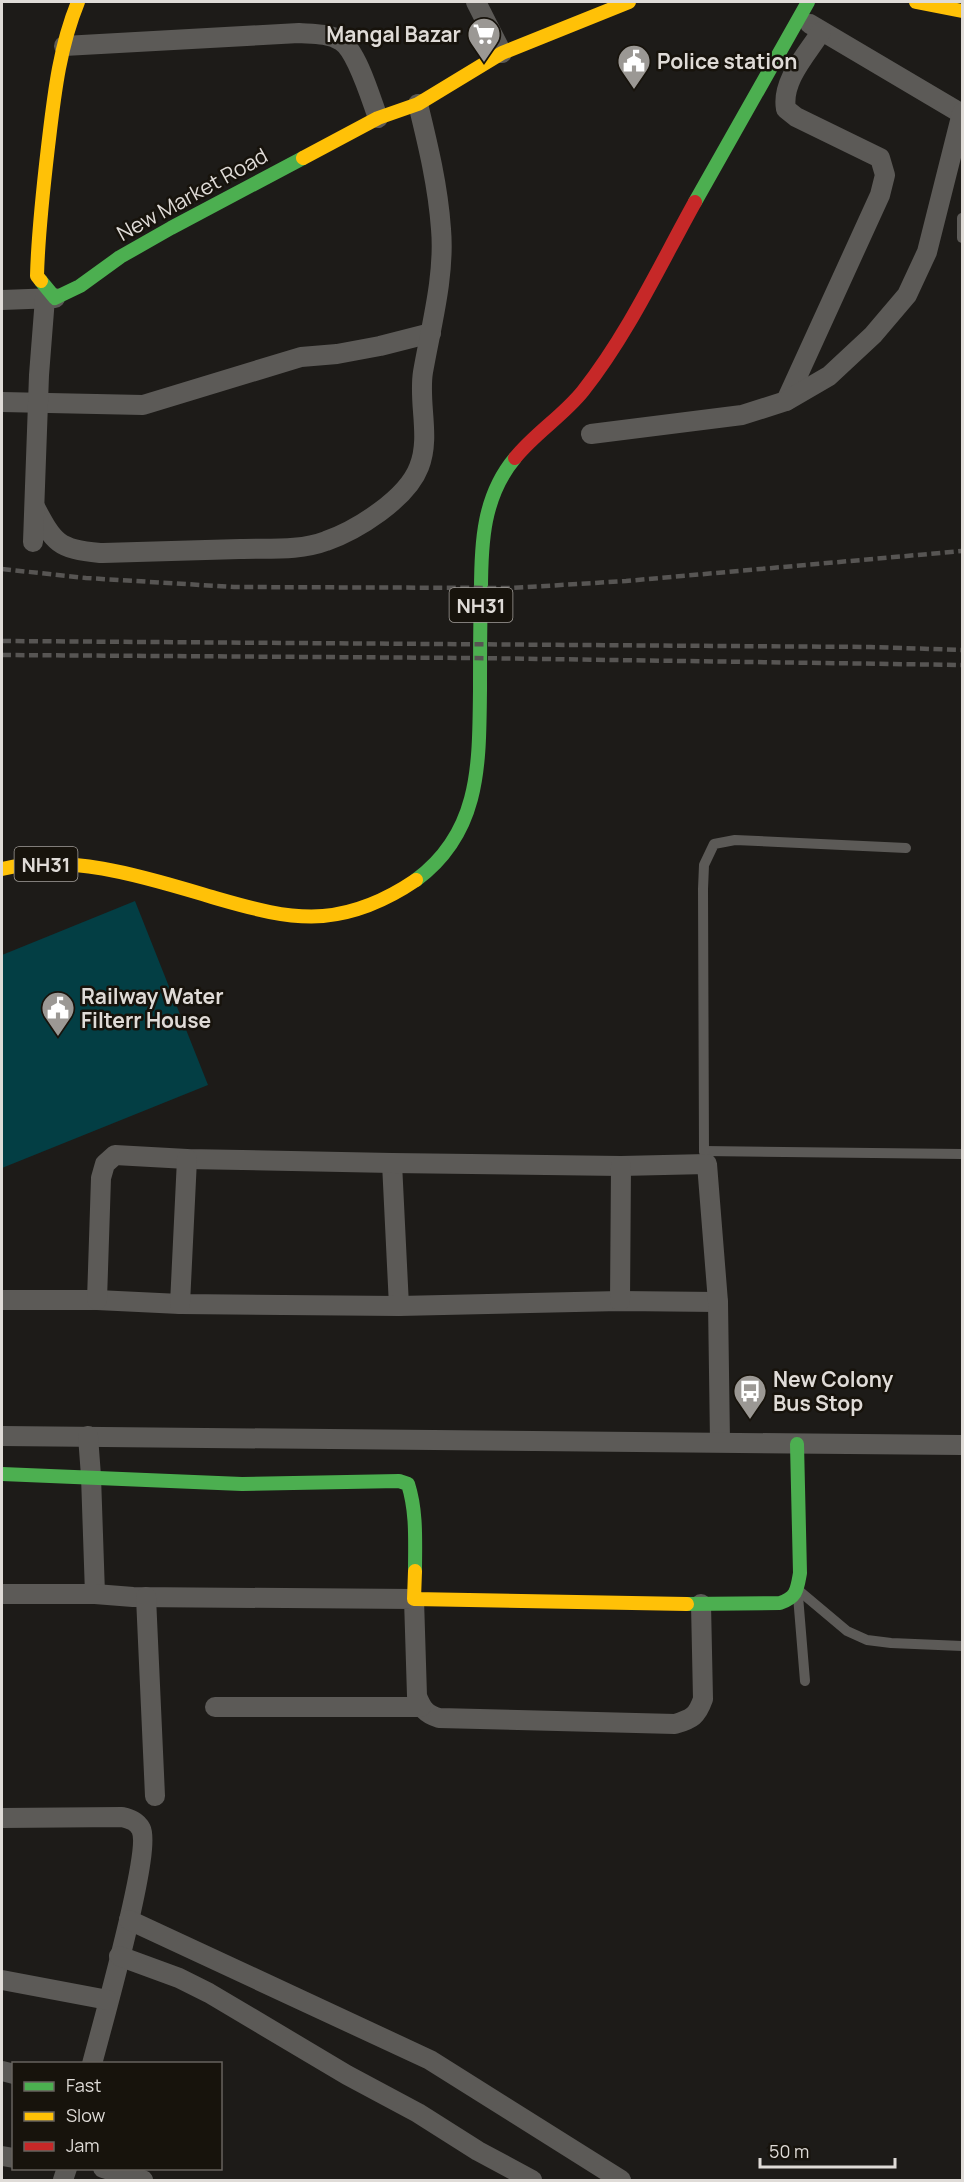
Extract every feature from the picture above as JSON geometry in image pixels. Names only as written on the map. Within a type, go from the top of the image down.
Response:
[{"type":"main road","points":[[50,298],[37,276],[38,238],[53,104],[64,46],[78,2]]},
{"type":"main road","name":"New Market Road","points":[[50,298],[80,286],[120,257],[171,228],[378,117],[418,104],[502,53],[629,2]]},
{"type":"main road","points":[[916,2],[963,11]]},
{"type":"main road","name":"NH31","points":[[2,869],[14,865],[50,864],[91,867],[188,889],[250,907],[290,914],[322,916],[356,911],[388,899],[410,886],[446,850],[462,824],[474,794],[480,756],[481,551],[483,521],[494,488],[508,465],[534,438],[572,405],[593,379],[804,10]]},
{"type":"main road","points":[[2,1474],[242,1484],[399,1481],[408,1484],[412,1492],[414,1599],[701,1604],[780,1603],[791,1599],[797,1589],[801,1573],[797,1444]]},
{"type":"street","points":[[476,2],[502,53]]},
{"type":"street","points":[[591,434],[742,415],[786,400],[829,376],[873,335],[907,295],[927,252],[962,113],[821,32],[804,10]]},
{"type":"street","points":[[786,400],[880,195],[885,175],[880,158],[796,117],[786,109],[784,97],[792,78],[821,32]]},
{"type":"street","points":[[64,46],[299,33],[322,34],[342,41],[354,57],[378,117]]},
{"type":"street","points":[[35,507],[49,534],[59,544],[78,551],[100,553],[276,548],[324,542],[378,514],[406,488],[420,467],[424,440],[421,384],[431,333],[441,259],[441,230],[433,168],[418,104]]},
{"type":"street","points":[[2,300],[50,298],[38,402],[33,542]]},
{"type":"street","points":[[2,402],[143,405],[301,357],[337,354],[431,333]]},
{"type":"street","points":[[97,1300],[100,1178],[105,1164],[116,1155],[187,1159],[621,1166],[706,1158],[718,1302],[720,1442]]},
{"type":"street","points":[[180,1304],[187,1159]]},
{"type":"street","points":[[392,1163],[399,1306]]},
{"type":"street","points":[[620,1301],[621,1166]]},
{"type":"street","points":[[2,1300],[399,1306],[620,1301],[718,1302]]},
{"type":"street","points":[[2,1436],[963,1445]]},
{"type":"street","points":[[88,1436],[95,1594]]},
{"type":"street","points":[[2,1594],[414,1599],[417,1696],[421,1707],[428,1714],[439,1718],[675,1724],[690,1720],[699,1710],[703,1699],[701,1604]]},
{"type":"street","points":[[146,1597],[155,1796]]},
{"type":"street","points":[[215,1707],[421,1707]]},
{"type":"street","points":[[2,1818],[122,1816],[133,1820],[141,1829],[143,1847],[129,1920],[92,2062]]},
{"type":"street","points":[[129,1920],[430,2060],[621,2181]]},
{"type":"street","points":[[119,1956],[179,1978],[209,1993],[532,2181]]},
{"type":"street","points":[[2,1980],[108,2000]]},
{"type":"street","points":[[106,2170],[143,2181]]},
{"type":"lane","points":[[963,218],[963,238]]},
{"type":"lane","points":[[906,848],[735,840],[714,844],[704,865],[703,889],[706,1158],[963,1154]]},
{"type":"lane","points":[[797,1589],[847,1631],[867,1640],[963,1646]]},
{"type":"lane","points":[[797,1589],[805,1681]]},
{"type":"water","points":[[135,901],[208,1085],[2,1168],[2,955]]},
{"type":"railway","points":[[2,569],[86,578],[234,587],[512,588],[626,581],[962,551]]},
{"type":"railway","points":[[2,641],[871,647],[962,650]]},
{"type":"railway","points":[[2,655],[474,658],[962,665]]},
{"type":"traffic: fast","points":[[695,202],[808,2]]},
{"type":"traffic: fast","points":[[41,281],[55,298],[80,286],[120,257],[171,228],[303,158]]},
{"type":"traffic: fast","points":[[416,880],[437,861],[453,840],[465,818],[472,795],[479,745],[483,538],[496,488],[515,458]]},
{"type":"traffic: fast","points":[[687,1604],[780,1603],[793,1595],[800,1573],[797,1444]]},
{"type":"traffic: fast","points":[[2,1474],[242,1484],[399,1481],[408,1484],[413,1505],[415,1571]]},
{"type":"traffic: slow","points":[[41,281],[37,276],[38,244],[53,110],[66,37],[78,2]]},
{"type":"traffic: slow","points":[[303,158],[378,118],[418,104],[502,53],[629,2]]},
{"type":"traffic: slow","points":[[916,2],[962,11]]},
{"type":"traffic: slow","points":[[2,869],[54,864],[108,870],[161,882],[253,908],[295,916],[323,916],[348,912],[383,899],[416,880]]},
{"type":"traffic: slow","points":[[415,1571],[414,1599],[687,1604]]},
{"type":"traffic: jam","points":[[515,458],[531,440],[575,400],[599,369],[643,299],[695,202]]},
{"type":"place","name":"Mangal Bazar","points":[[484,63]]},
{"type":"place","name":"Police station","points":[[634,90]]},
{"type":"place","name":"Railway Water Filterr House","points":[[58,1037]]},
{"type":"place","name":"New Colony Bus Stop","points":[[750,1420]]}]
